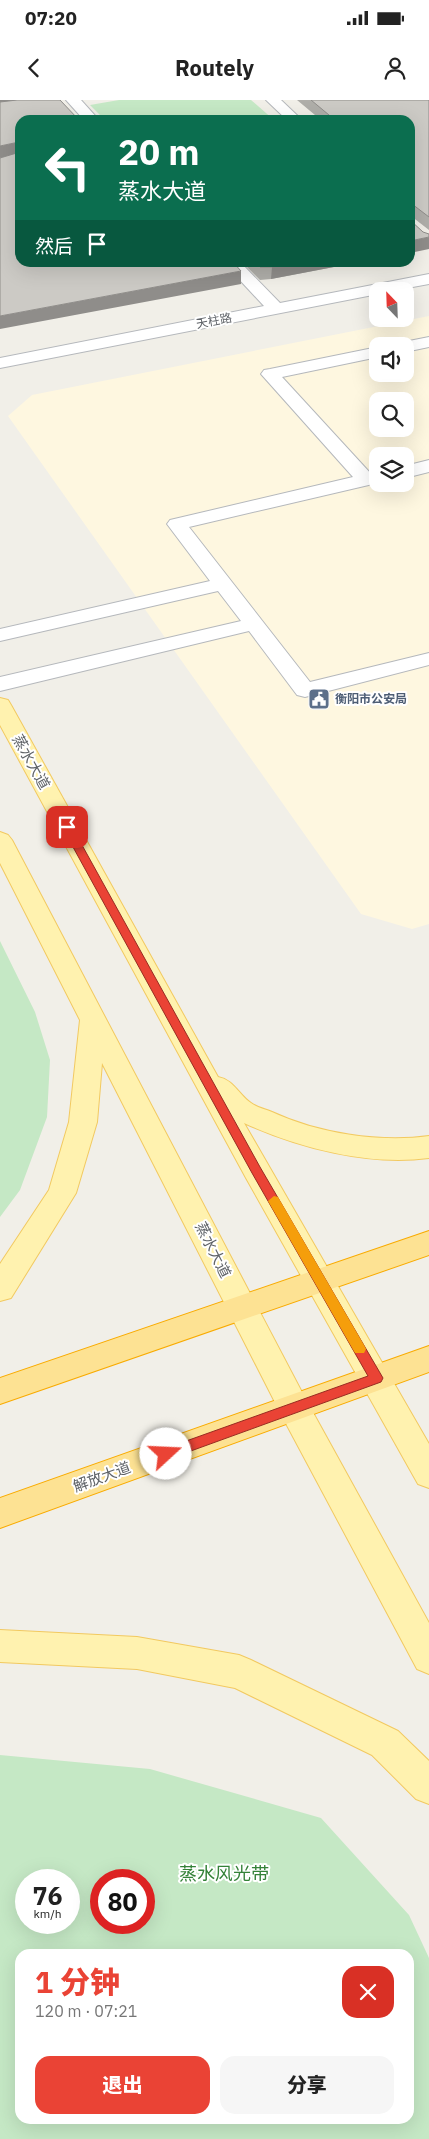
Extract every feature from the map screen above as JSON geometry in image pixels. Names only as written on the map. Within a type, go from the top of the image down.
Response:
[{"type":"highway","points":[[0,1390],[429,1244]]},
{"type":"highway","name":"解放大道","points":[[0,1513],[429,1360]]},
{"type":"main road","name":"蒸水大道","points":[[0,705],[200,1068],[377,1378],[429,1474]]},
{"type":"main road","name":"蒸水大道","points":[[0,840],[294,1408],[429,1657]]},
{"type":"main road","points":[[0,1288],[62,1193],[83,1122],[93,1019]]},
{"type":"main road","points":[[200,1068],[241,1110],[285,1130],[337,1144],[414,1148],[429,1146]]},
{"type":"main road","points":[[0,1646],[137,1653],[239,1672],[385,1743],[429,1786]]},
{"type":"street","points":[[73,100],[87,115]]},
{"type":"street","points":[[273,100],[290,115]]},
{"type":"street","points":[[235,267],[276,309]]},
{"type":"street","name":"天柱路","points":[[0,362],[429,279]]},
{"type":"street","points":[[414,345],[429,342]]},
{"type":"street","points":[[369,354],[270,374],[369,476]]},
{"type":"street","points":[[414,470],[429,466]]},
{"type":"street","points":[[369,480],[177,524],[305,690],[429,659]]},
{"type":"street","points":[[0,635],[223,584]]},
{"type":"street","points":[[0,684],[253,624]]},
{"type":"shaded area","name":"衡阳市公安局","points":[[429,316],[429,924],[412,929],[361,914],[8,416],[32,395],[369,328],[414,328],[414,319]]},
{"type":"green space","points":[[119,100],[251,100],[268,115],[100,115],[90,105]]},
{"type":"green space","points":[[0,941],[35,1012],[50,1060],[47,1117],[20,1190],[0,1217]]},
{"type":"green space","name":"蒸水风光带","points":[[0,1755],[150,1769],[321,1818],[409,1915],[429,1958],[429,2139],[0,2139]]},
{"type":"building","points":[[60,100],[74,115],[15,115],[15,143],[0,146],[0,102]]},
{"type":"building","points":[[311,100],[429,100],[429,217],[415,206],[415,115],[329,115]]},
{"type":"building","points":[[15,154],[15,267],[237,267],[241,271],[0,316],[0,158]]},
{"type":"building","points":[[415,225],[423,232],[429,234],[429,237],[415,240]]},
{"type":"slow traffic","points":[[274,1201],[360,1349]]},
{"type":"place","name":"衡阳市公安局","points":[[319,699]]},
{"type":"route","points":[[67,827],[256,1170],[377,1378],[166,1454]]}]
